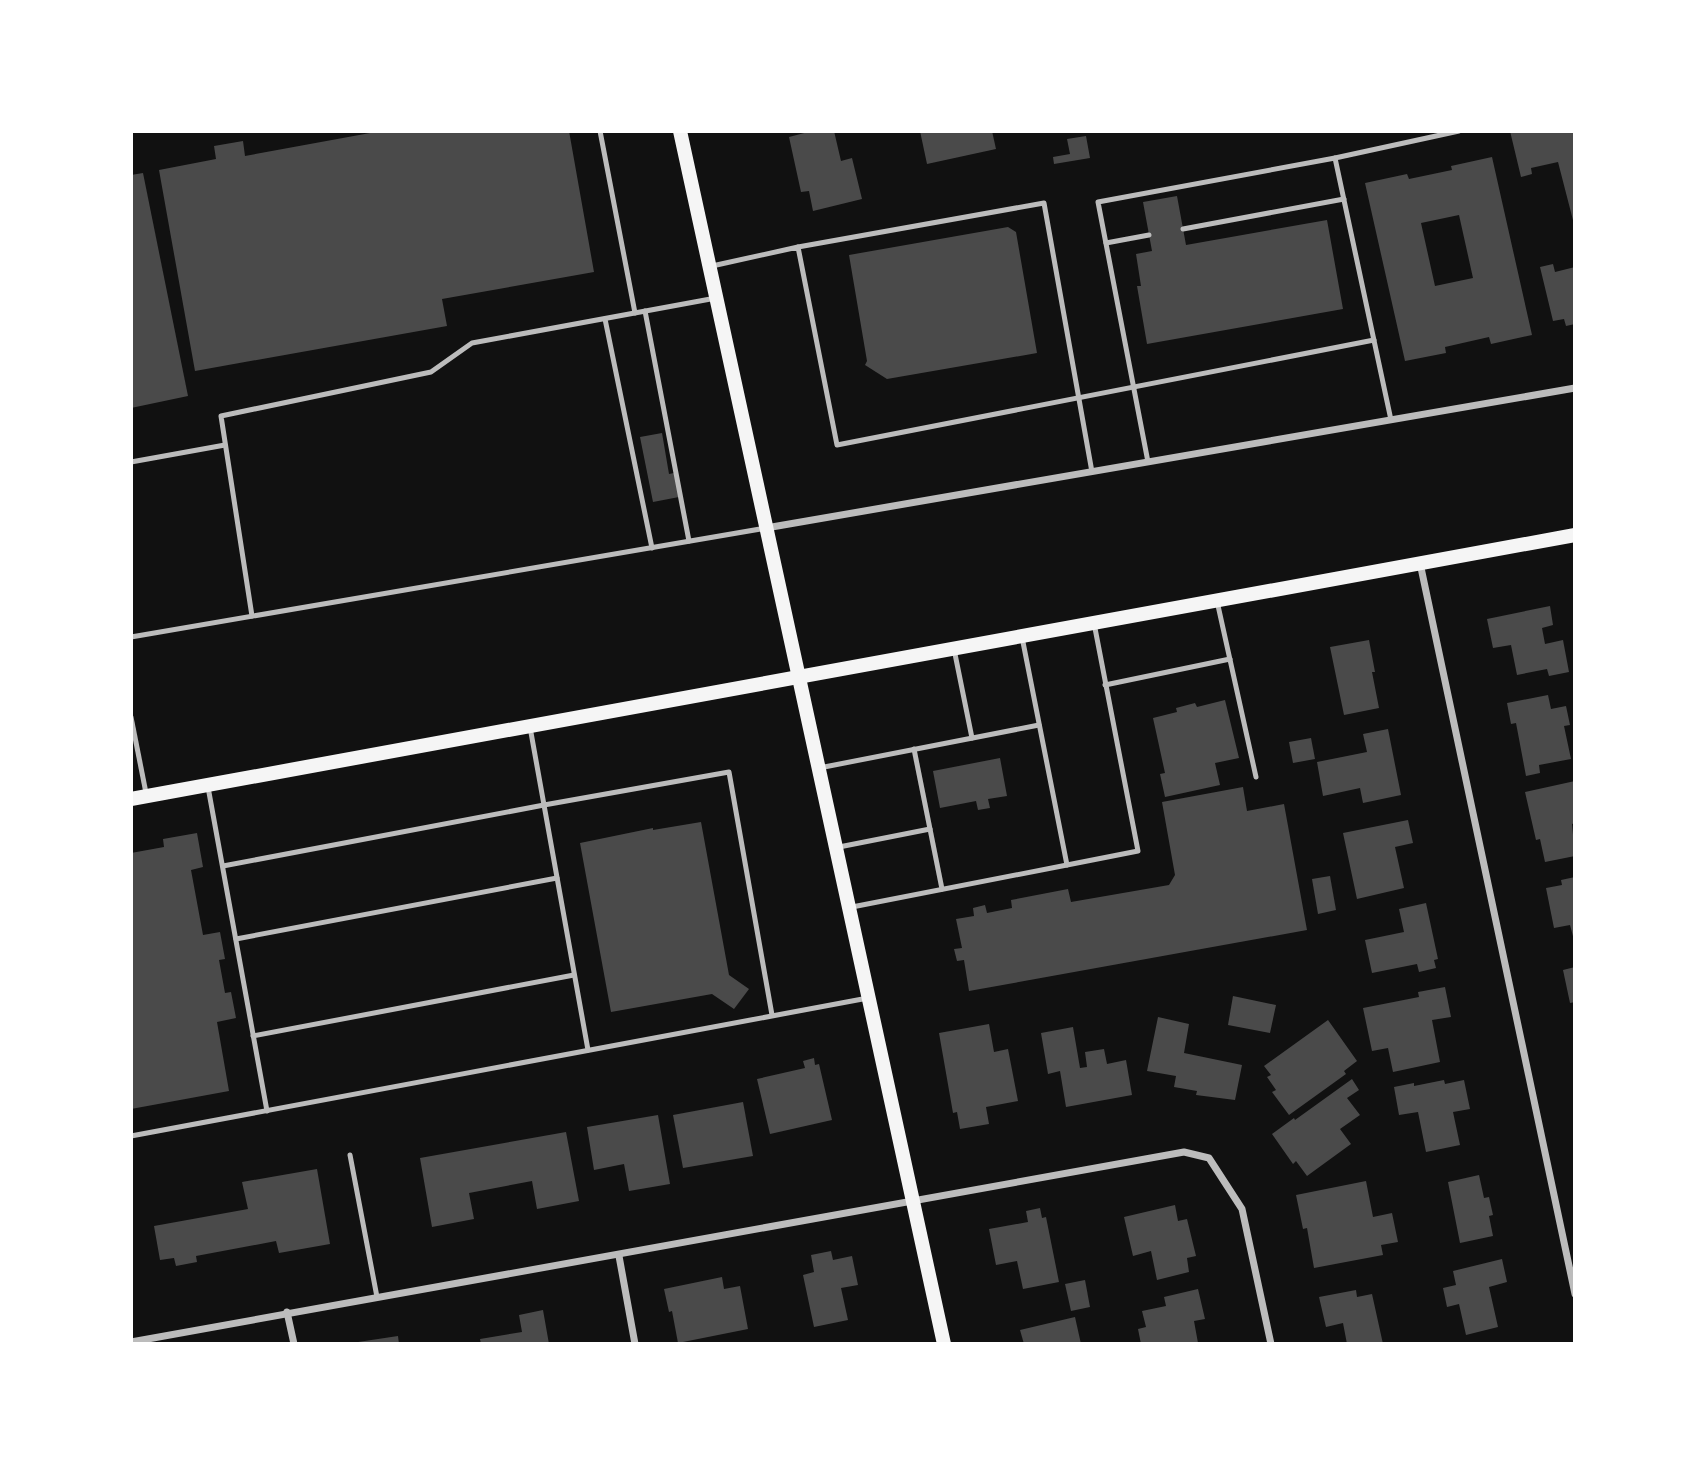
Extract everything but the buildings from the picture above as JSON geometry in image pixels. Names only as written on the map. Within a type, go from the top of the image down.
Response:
[{"type":"main road","points":[[680,131],[944,1344]]},
{"type":"main road","points":[[131,799],[1575,535]]},
{"type":"street","points":[[766,528],[1575,388]]},
{"type":"street","points":[[1420,563],[1575,1294]]},
{"type":"street","points":[[131,1342],[1184,1152],[1209,1158],[1242,1209],[1271,1344]]},
{"type":"street","points":[[619,1256],[635,1344]]},
{"type":"street","points":[[287,1312],[294,1344]]},
{"type":"lane","points":[[600,131],[635,313]]},
{"type":"lane","points":[[1148,462],[1098,202],[1335,158],[1459,131]]},
{"type":"lane","points":[[1335,158],[1391,420]]},
{"type":"lane","points":[[1183,229],[1344,199]]},
{"type":"lane","points":[[709,267],[799,247],[1044,203],[1092,472]]},
{"type":"lane","points":[[1106,243],[1149,235]]},
{"type":"lane","points":[[799,247],[837,445],[1374,340]]},
{"type":"lane","points":[[252,616],[221,416],[431,372],[472,343],[716,298]]},
{"type":"lane","points":[[645,311],[689,541]]},
{"type":"lane","points":[[605,319],[652,548]]},
{"type":"lane","points":[[131,462],[225,444]]},
{"type":"lane","points":[[131,636],[766,528]]},
{"type":"lane","points":[[1217,601],[1256,776]]},
{"type":"lane","points":[[848,907],[1138,851],[1094,624]]},
{"type":"lane","points":[[1022,636],[1067,865]]},
{"type":"lane","points":[[954,649],[972,738]]},
{"type":"lane","points":[[1105,685],[1230,659]]},
{"type":"lane","points":[[131,717],[147,797]]},
{"type":"lane","points":[[818,768],[1039,725]]},
{"type":"lane","points":[[530,727],[588,1050]]},
{"type":"lane","points":[[915,750],[942,889]]},
{"type":"lane","points":[[223,866],[544,804],[729,772],[772,1015]]},
{"type":"lane","points":[[208,786],[267,1111]]},
{"type":"lane","points":[[835,848],[930,829]]},
{"type":"lane","points":[[236,939],[557,878]]},
{"type":"lane","points":[[253,1036],[574,975]]},
{"type":"lane","points":[[131,1136],[868,998]]},
{"type":"lane","points":[[350,1155],[377,1297]]}]
